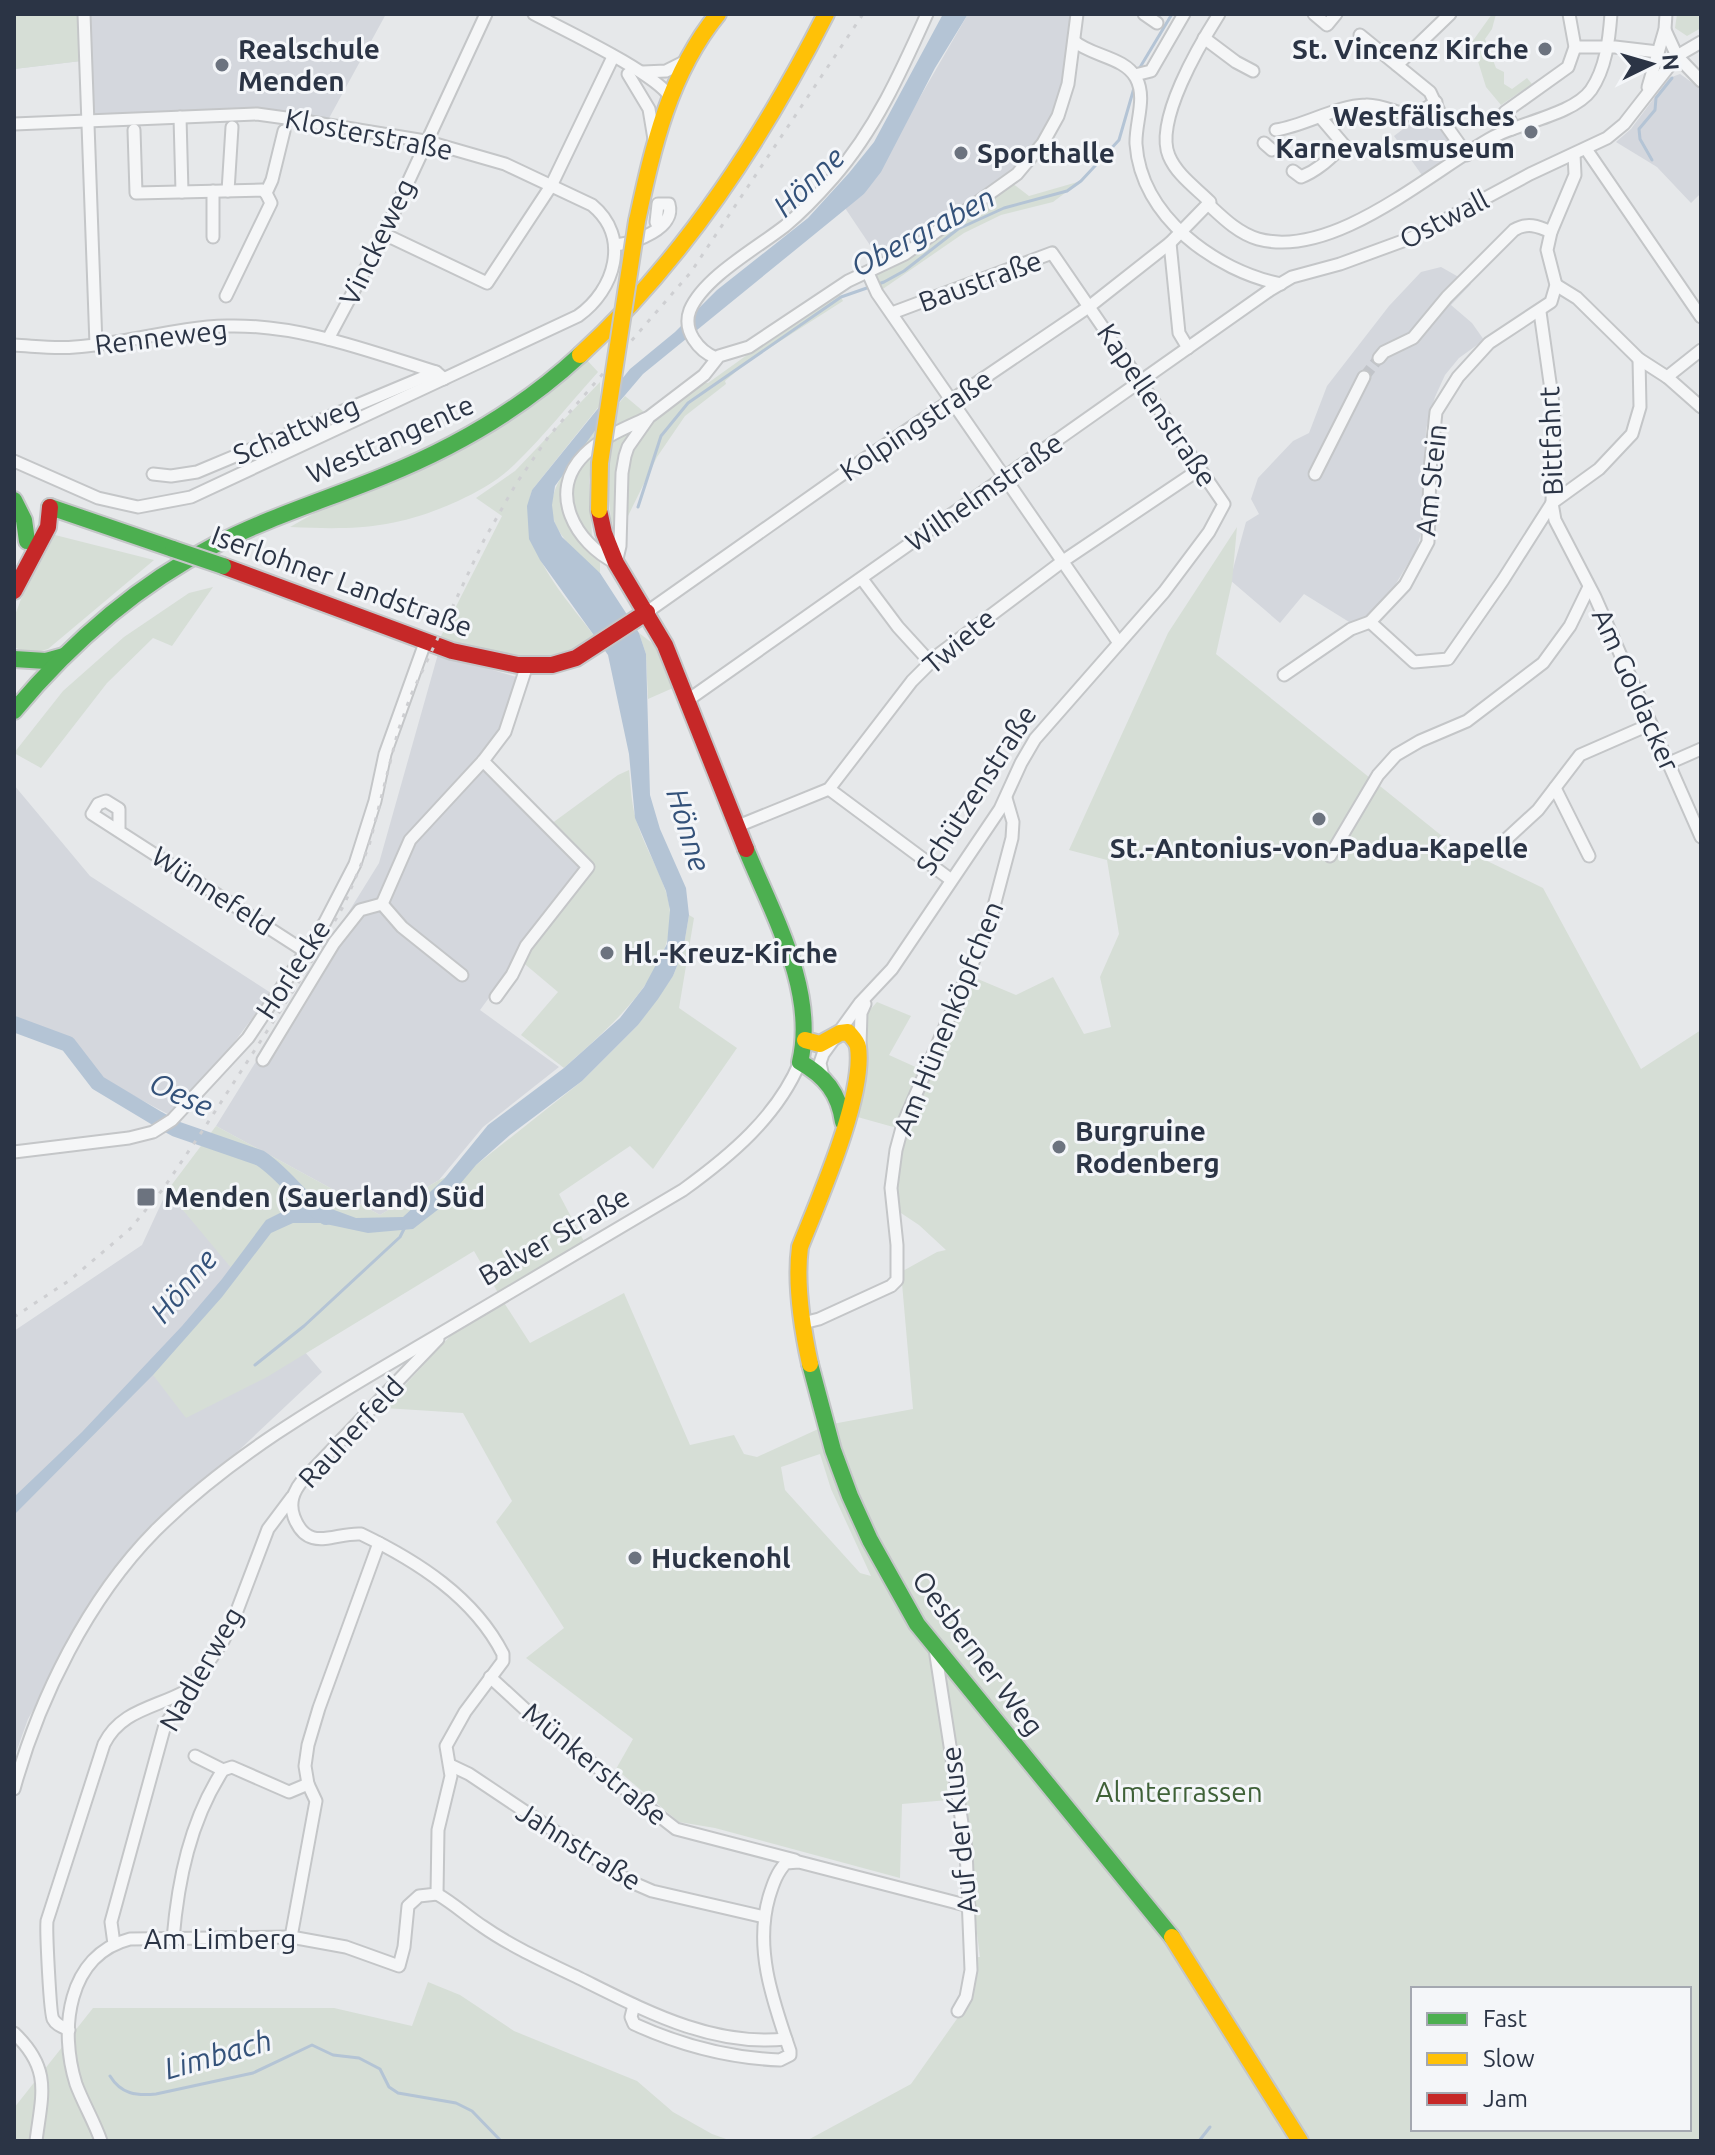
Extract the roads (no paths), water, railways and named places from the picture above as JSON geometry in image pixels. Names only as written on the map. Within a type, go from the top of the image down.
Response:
[{"type":"street","points":[[84,14],[96,345]]},
{"type":"street","name":"Vinckeweg","points":[[328,339],[384,234],[486,14]]},
{"type":"street","points":[[534,14],[642,72],[671,98]]},
{"type":"street","name":"Balver Straße","points":[[14,1789],[40,1710],[64,1662],[120,1572],[155,1532],[217,1477],[287,1426],[701,1177],[767,1117],[789,1086],[800,1062],[805,1040],[803,1004],[796,975],[665,645],[641,616],[616,563],[604,533],[598,495],[600,463],[637,221],[654,145],[687,60],[718,14]]},
{"type":"street","name":"Westtangente","points":[[14,711],[22,688],[127,602],[210,548],[260,524],[429,456],[491,423],[556,378],[634,304],[688,236],[772,111],[826,14]]},
{"type":"street","points":[[716,358],[702,352],[692,336],[688,319],[694,302],[707,286],[789,223],[833,178],[864,136],[899,78],[927,14]]},
{"type":"street","points":[[649,417],[625,456],[620,546],[616,563],[588,546],[575,528],[569,509],[570,478],[581,458],[611,434],[649,417],[704,375],[716,358],[749,347],[830,292],[923,243],[1029,162],[1058,116],[1068,84],[1077,14]]},
{"type":"street","points":[[1144,14],[1157,23]]},
{"type":"street","points":[[1138,77],[1154,67],[1184,14]]},
{"type":"street","points":[[1219,14],[1204,38],[1167,119],[1164,138],[1168,154],[1180,173],[1240,231],[1255,238],[1280,242],[1334,230],[1392,204],[1493,137],[1562,109],[1585,96],[1592,89],[1609,48],[1611,14]]},
{"type":"street","points":[[1314,14],[1327,25],[1336,14]]},
{"type":"street","points":[[1397,65],[1450,14]]},
{"type":"street","points":[[1512,129],[1505,112],[1568,67],[1575,47],[1569,14]]},
{"type":"street","points":[[1647,92],[1665,29],[1666,14]]},
{"type":"street","points":[[1665,29],[1677,56],[1701,81]]},
{"type":"street","points":[[1360,35],[1430,92],[1445,124],[1467,155]]},
{"type":"street","points":[[1204,38],[1253,71]]},
{"type":"street","points":[[1074,41],[1138,77],[1141,98],[1136,140],[1139,162],[1154,198],[1180,233],[1237,269],[1281,284]]},
{"type":"street","name":"Ostwall","points":[[1281,284],[1302,274],[1340,264],[1411,238],[1530,174],[1607,138],[1624,124],[1677,56],[1701,42]]},
{"type":"street","points":[[1575,47],[1658,52]]},
{"type":"street","points":[[613,57],[654,96],[671,98]]},
{"type":"street","points":[[384,234],[487,283],[551,186],[613,57]]},
{"type":"street","points":[[1072,58],[1118,63]]},
{"type":"street","points":[[642,72],[666,71],[687,60]]},
{"type":"street","points":[[628,74],[649,109],[654,145]]},
{"type":"street","points":[[1276,130],[1366,105],[1385,106],[1405,116],[1436,102]]},
{"type":"street","name":"Klosterstraße","points":[[14,124],[257,114],[425,141],[505,164],[592,205],[603,215],[615,245]]},
{"type":"street","points":[[180,117],[182,192]]},
{"type":"street","points":[[1293,171],[1301,177],[1307,175],[1344,145],[1321,118]]},
{"type":"street","points":[[228,191],[232,127]]},
{"type":"street","points":[[134,130],[136,193],[262,190],[266,193],[271,203],[226,296]]},
{"type":"street","points":[[266,193],[284,131]]},
{"type":"street","points":[[1586,149],[1701,317]]},
{"type":"street","points":[[1540,312],[1551,302],[1556,285],[1548,258],[1551,232],[1575,175],[1574,154]]},
{"type":"street","points":[[213,191],[213,237]]},
{"type":"street","name":"Kolpingstraße","points":[[641,616],[1090,306],[1170,243],[1209,203]]},
{"type":"street","points":[[1379,358],[1384,352],[1413,338],[1447,297],[1514,230],[1522,225],[1537,226],[1551,232]]},
{"type":"street","points":[[615,245],[646,239],[658,226]]},
{"type":"street","points":[[1170,243],[1179,333],[1188,348]]},
{"type":"street","name":"Schattweg","points":[[153,474],[171,476],[197,472],[564,324],[587,309],[603,292],[612,271],[615,245]]},
{"type":"street","name":"Baustraße","points":[[892,313],[1052,253],[1090,306]]},
{"type":"street","points":[[868,273],[877,293],[1119,643]]},
{"type":"street","name":"Wilhelmstraße","points":[[688,700],[1281,284]]},
{"type":"street","points":[[1556,285],[1577,298],[1639,359],[1667,377],[1701,407]]},
{"type":"street","name":"Kapellenstraße","points":[[1090,306],[1224,504]]},
{"type":"street","name":"Bittfahrt","points":[[1540,312],[1554,411],[1552,503],[1555,520],[1589,587]]},
{"type":"street","name":"Am Stein","points":[[1284,675],[1351,629],[1370,622],[1405,585],[1428,542],[1430,470],[1436,412],[1458,377],[1489,343],[1540,312]]},
{"type":"street","name":"Renneweg","points":[[14,345],[54,348],[96,345],[231,326],[283,330],[328,339],[440,376]]},
{"type":"street","points":[[1667,377],[1701,350]]},
{"type":"street","points":[[1370,622],[1414,662],[1448,659],[1552,503],[1599,469],[1632,434],[1640,407],[1639,359]]},
{"type":"street","name":"Schattweg","points":[[14,461],[98,498],[138,507],[191,497],[440,376]]},
{"type":"street","points":[[1315,474],[1347,405],[1364,377]]},
{"type":"street","points":[[593,447],[613,447],[625,456]]},
{"type":"street","name":"Twiete","points":[[829,789],[930,662],[990,613],[1200,469]]},
{"type":"street","name":"Iserlohner Landstraße","points":[[14,494],[223,566],[452,651],[482,658],[527,665],[565,662],[641,616]]},
{"type":"street","points":[[14,500],[24,520],[27,541]]},
{"type":"street","name":"Schützenstraße","points":[[825,1080],[821,1058],[836,1033],[892,969],[1006,798],[1035,739],[1164,592],[1209,532],[1224,504]]},
{"type":"street","points":[[14,566],[37,522],[50,507]]},
{"type":"street","points":[[14,591],[48,527],[50,507]]},
{"type":"street","points":[[862,579],[898,627],[930,662]]},
{"type":"street","points":[[1330,856],[1378,775],[1396,755],[1467,721],[1543,663],[1570,626],[1589,587]]},
{"type":"street","name":"Am Goldacker","points":[[1589,587],[1701,837]]},
{"type":"street","name":"Horlecke","points":[[14,1152],[129,1138],[168,1123],[248,1038],[306,952],[355,864],[375,801],[385,754],[426,640]]},
{"type":"street","points":[[14,661],[46,661],[64,656]]},
{"type":"street","points":[[14,661],[24,678],[22,688]]},
{"type":"street","points":[[382,904],[410,840],[483,761],[505,732],[527,665]]},
{"type":"street","points":[[1501,844],[1538,810],[1580,755],[1651,724]]},
{"type":"street","points":[[1669,763],[1701,749]]},
{"type":"street","points":[[483,761],[588,867],[526,946],[512,975],[496,997]]},
{"type":"street","points":[[1555,788],[1589,856]]},
{"type":"street","points":[[738,826],[829,789],[950,879]]},
{"type":"street","name":"Am Hünenköpfchen","points":[[803,1323],[819,1319],[897,1280],[891,1188],[896,1150],[903,1124],[989,925],[1013,822],[1006,798]]},
{"type":"street","name":"Wünnefeld","points":[[119,830],[306,952]]},
{"type":"street","points":[[382,904],[402,927],[462,975]]},
{"type":"street","points":[[263,1060],[334,943],[360,910],[382,904]]},
{"type":"street","name":"Oesberner Weg","points":[[869,996],[861,1013],[857,1078],[844,1132],[800,1247],[798,1277],[803,1323],[821,1409],[854,1508],[896,1592],[935,1648],[1180,1947],[1300,2141]]},
{"type":"street","points":[[805,1040],[820,1044],[836,1033],[852,1034],[860,1051]]},
{"type":"street","points":[[800,1062],[825,1080],[845,1087],[857,1078]]},
{"type":"street","points":[[825,1080],[841,1107],[844,1132]]},
{"type":"street","name":"Rauherfeld","points":[[447,1330],[302,1481],[293,1497],[294,1516],[302,1531],[316,1538],[332,1539],[355,1533],[379,1543],[456,1593],[493,1637],[504,1658],[490,1677]]},
{"type":"street","name":"Nadlerweg","points":[[114,1944],[111,1922],[160,1739],[172,1713],[223,1641],[268,1529],[293,1497]]},
{"type":"street","points":[[291,1937],[316,1801],[308,1784],[305,1766],[313,1725],[379,1543]]},
{"type":"street","name":"Auf der Kluse","points":[[935,1648],[961,1809],[969,1906],[970,1978],[966,1997],[958,2011]]},
{"type":"street","points":[[490,1677],[448,1739],[445,1751],[451,1776],[439,1820],[437,1894],[511,1944],[634,2005],[683,2026],[726,2038],[788,2045]]},
{"type":"street","name":"Münkerstraße","points":[[490,1677],[539,1722],[676,1829],[969,1906]]},
{"type":"street","points":[[69,2030],[58,2024],[51,2015],[46,1933],[53,1895],[104,1744],[113,1728],[127,1716],[190,1688]]},
{"type":"street","points":[[195,1756],[223,1770]]},
{"type":"street","name":"Jahnstraße","points":[[450,1765],[469,1774],[629,1881],[652,1891],[764,1917]]},
{"type":"street","points":[[173,1939],[182,1875],[196,1823],[223,1770],[232,1767],[289,1792],[308,1784]]},
{"type":"street","points":[[634,2005],[631,2017],[634,2024],[701,2050],[733,2057],[780,2060],[790,2055],[764,1959],[764,1917],[780,1871],[786,1863],[797,1861]]},
{"type":"street","name":"Am Limberg","points":[[101,2141],[74,2076],[69,2030],[78,1979],[90,1961],[114,1944],[130,1939],[291,1937],[346,1947],[399,1966],[408,1906],[419,1896],[437,1894]]},
{"type":"street","points":[[14,2033],[32,2051],[41,2073],[42,2100],[36,2141]]},
{"type":"water","points":[[943,14],[968,14],[935,68],[881,172],[864,194],[643,374],[597,428],[555,486],[552,505],[554,521],[562,537],[600,573],[639,633],[646,654],[650,795],[660,829],[686,888],[689,915],[683,951],[673,976],[638,1025],[582,1081],[510,1135],[476,1165],[440,1208],[413,1229],[368,1233],[321,1223],[293,1223],[271,1233],[222,1297],[153,1375],[14,1515],[14,1497],[82,1432],[182,1326],[266,1220],[282,1212],[318,1204],[356,1218],[403,1217],[444,1179],[488,1125],[564,1068],[620,1018],[644,987],[667,944],[670,910],[666,891],[635,818],[629,754],[608,655],[540,560],[529,539],[527,506],[532,490],[630,369],[675,332],[717,290],[808,218],[849,173],[874,142]]},
{"type":"waterway","name":"Obergraben","points":[[1139,69],[1172,14]]},
{"type":"waterway","points":[[1652,160],[1640,139],[1639,129],[1655,110],[1656,98],[1672,78]]},
{"type":"waterway","name":"Obergraben","points":[[638,507],[661,436],[688,403],[841,297],[884,282],[904,271],[958,229],[1004,208],[1067,191],[1081,181],[1119,140],[1134,88]]},
{"type":"waterway","name":"Oese","points":[[14,1024],[68,1044],[98,1083],[176,1129],[260,1158],[326,1217]]},
{"type":"waterway","points":[[255,1365],[304,1326],[400,1237],[405,1227]]},
{"type":"waterway","name":"Limbach","points":[[110,2076],[119,2087],[130,2092],[156,2094],[253,2073],[312,2045],[333,2055],[359,2058],[380,2069],[389,2087],[398,2093],[456,2103],[472,2111],[501,2141]]},
{"type":"waterway","name":"Limbach","points":[[1199,2141],[1210,2127]]},
{"type":"tunnel","points":[[1364,377],[1379,358]]},
{"type":"railway","points":[[14,1317],[70,1280],[130,1229],[163,1189],[203,1130],[306,971],[344,905],[369,846],[398,731],[411,695],[484,540],[516,484],[549,436],[691,272],[863,14]]},
{"type":"place","name":"St. Vincenz Kirche","points":[[1545,49]]},
{"type":"place","name":"Realschule Menden","points":[[222,65]]},
{"type":"place","name":"Westfälisches Karnevalsmuseum","points":[[1531,132]]},
{"type":"place","name":"Sporthalle","points":[[961,153]]},
{"type":"place","name":"St.-Antonius-von-Padua-Kapelle","points":[[1319,819]]},
{"type":"place","name":"Hl.-Kreuz-Kirche","points":[[607,953]]},
{"type":"place","name":"Burgruine Rodenberg","points":[[1059,1147]]},
{"type":"place","name":"Menden (Sauerland) Süd","points":[[146,1197]]},
{"type":"place","name":"Huckenohl","points":[[635,1558]]},
{"type":"water label","name":"Hönne","points":[[809,182]]},
{"type":"water label","name":"Hönne","points":[[688,830]]},
{"type":"water label","name":"Hönne","points":[[184,1286]]},
{"type":"park label","name":"Almterrassen","points":[[1179,1792]]}]
